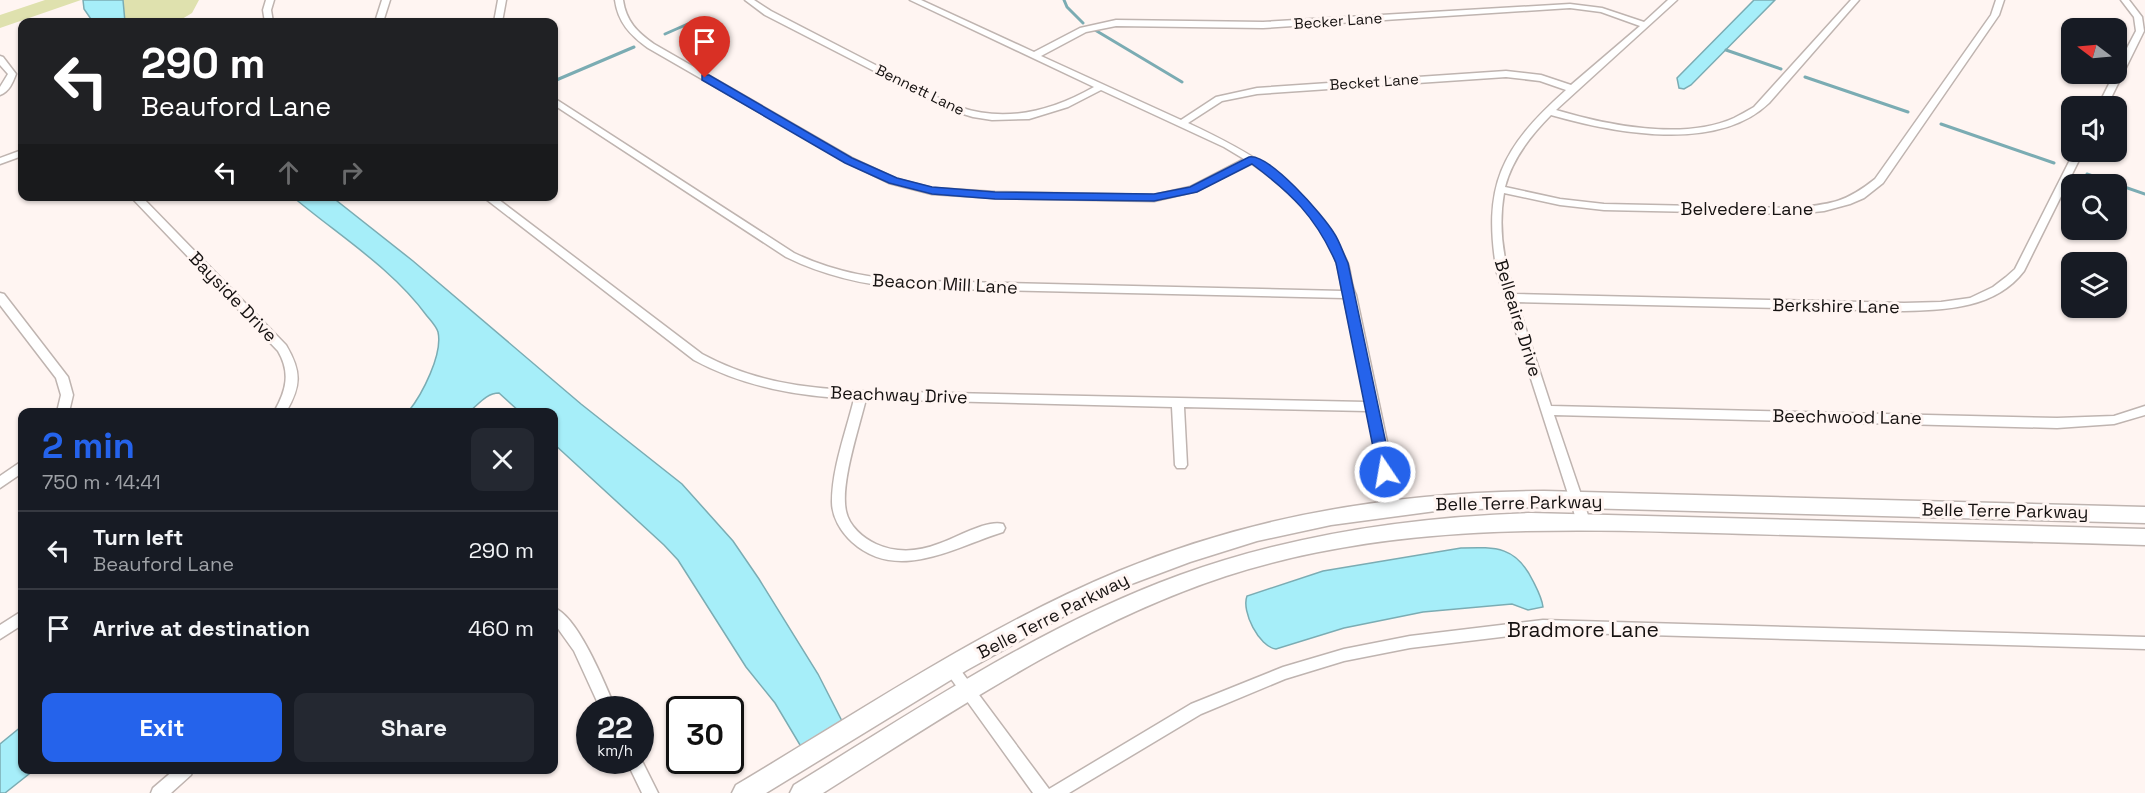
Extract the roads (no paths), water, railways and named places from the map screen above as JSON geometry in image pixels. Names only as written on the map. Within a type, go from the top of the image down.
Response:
[{"type":"main road","name":"Belle Terre Parkway","points":[[744,793],[951,669],[1066,604],[1172,560],[1286,526],[1394,508],[1479,500],[1576,500],[2145,515]]},
{"type":"main road","name":"Belle Terre Parkway","points":[[802,793],[1050,643],[1111,612],[1187,581],[1256,559],[1327,542],[1406,529],[1484,523],[1583,521],[2145,537]]},
{"type":"street","points":[[268,18],[267,9],[270,0]]},
{"type":"street","points":[[380,18],[386,0]]},
{"type":"street","points":[[499,18],[502,0]]},
{"type":"street","points":[[619,0],[621,14],[628,28],[651,46],[849,160],[893,181],[916,187],[973,194],[1154,198],[1193,189],[1252,159]]},
{"type":"street","name":"Bennett Lane","points":[[749,0],[768,14],[965,112],[1001,118],[1037,115],[1062,108],[1100,87]]},
{"type":"street","points":[[914,0],[1252,159],[1286,184],[1314,213],[1330,235],[1342,263],[1394,508]]},
{"type":"street","name":"Belleaire Drive","points":[[1583,521],[1499,260],[1496,236],[1499,189],[1519,144],[1549,111],[1673,0]]},
{"type":"street","points":[[1549,111],[1601,126],[1638,130],[1697,130],[1742,118],[1764,103],[1854,0]]},
{"type":"street","name":"Belvedere Lane","points":[[1499,189],[1569,203],[1619,208],[1794,211],[1824,208],[1846,202],[1867,192],[1879,181],[1995,15],[2000,0]]},
{"type":"street","points":[[2107,96],[2140,31],[2138,17],[2125,0]]},
{"type":"street","name":"Becker Lane","points":[[1034,56],[1075,33],[1099,25],[1116,23],[1275,24],[1570,6],[1602,10],[1646,25]]},
{"type":"street","points":[[0,59],[12,74],[9,82],[0,92]]},
{"type":"street","name":"Becket Lane","points":[[1181,124],[1219,99],[1257,90],[1506,74],[1541,78],[1573,88]]},
{"type":"street","name":"Beacon Mill Lane","points":[[558,104],[790,255],[821,270],[857,279],[898,284],[948,286],[1350,295]]},
{"type":"street","points":[[0,161],[18,154]]},
{"type":"street","name":"Berkshire Lane","points":[[1510,298],[1904,307],[1941,306],[1972,300],[1997,290],[2015,276],[2074,162]]},
{"type":"street","name":"Bayside Drive","points":[[140,201],[282,348],[291,361],[293,379],[282,408]]},
{"type":"street","name":"Beachway Drive","points":[[494,201],[707,362],[741,378],[780,388],[861,394],[1371,407]]},
{"type":"street","points":[[0,297],[62,377],[67,395],[64,408]]},
{"type":"street","points":[[861,394],[838,498],[841,517],[855,537],[879,551],[906,556],[939,550],[979,533],[998,528]]},
{"type":"street","points":[[1178,402],[1181,465]]},
{"type":"street","name":"Beechwood Lane","points":[[1547,410],[2057,423],[2114,420],[2145,410]]},
{"type":"street","points":[[0,483],[18,469]]},
{"type":"street","points":[[558,619],[579,648],[602,696]]},
{"type":"street","points":[[0,633],[18,620]]},
{"type":"street","name":"Bradmore Lane","points":[[1055,793],[1196,709],[1283,673],[1344,655],[1410,642],[1543,626],[2145,643]]},
{"type":"street","points":[[951,669],[1043,793]]},
{"type":"street","points":[[159,793],[180,774]]},
{"type":"street","points":[[641,774],[650,793]]},
{"type":"water","points":[[83,0],[123,0],[125,18],[90,18],[84,9]]},
{"type":"water","points":[[1754,0],[1775,0],[1691,85],[1684,89],[1679,88],[1677,78]]},
{"type":"water","points":[[298,201],[337,201],[413,261],[581,404],[682,484],[733,541],[759,579],[818,674],[844,725],[803,750],[775,703],[746,667],[678,560],[558,448],[558,408],[516,408],[499,393],[486,397],[474,408],[411,408],[430,374],[439,341],[438,332],[398,282]]},
{"type":"water","points":[[1461,548],[1495,549],[1512,555],[1526,569],[1542,600],[1543,607],[1528,610],[1512,604],[1423,612],[1344,628],[1276,649],[1263,642],[1249,619],[1247,596],[1323,571]]},
{"type":"water","points":[[18,729],[18,774],[29,774],[5,793],[0,793],[0,744]]},
{"type":"waterway","points":[[1064,0],[1067,7],[1083,23]]},
{"type":"waterway","points":[[665,34],[690,23]]},
{"type":"waterway","points":[[1095,30],[1182,82]]},
{"type":"waterway","points":[[558,79],[634,47]]},
{"type":"waterway","points":[[1726,50],[1781,69]]},
{"type":"waterway","points":[[1805,77],[1908,112]]},
{"type":"waterway","points":[[1941,124],[2054,163]]},
{"type":"waterway","points":[[2127,188],[2145,194]]}]
